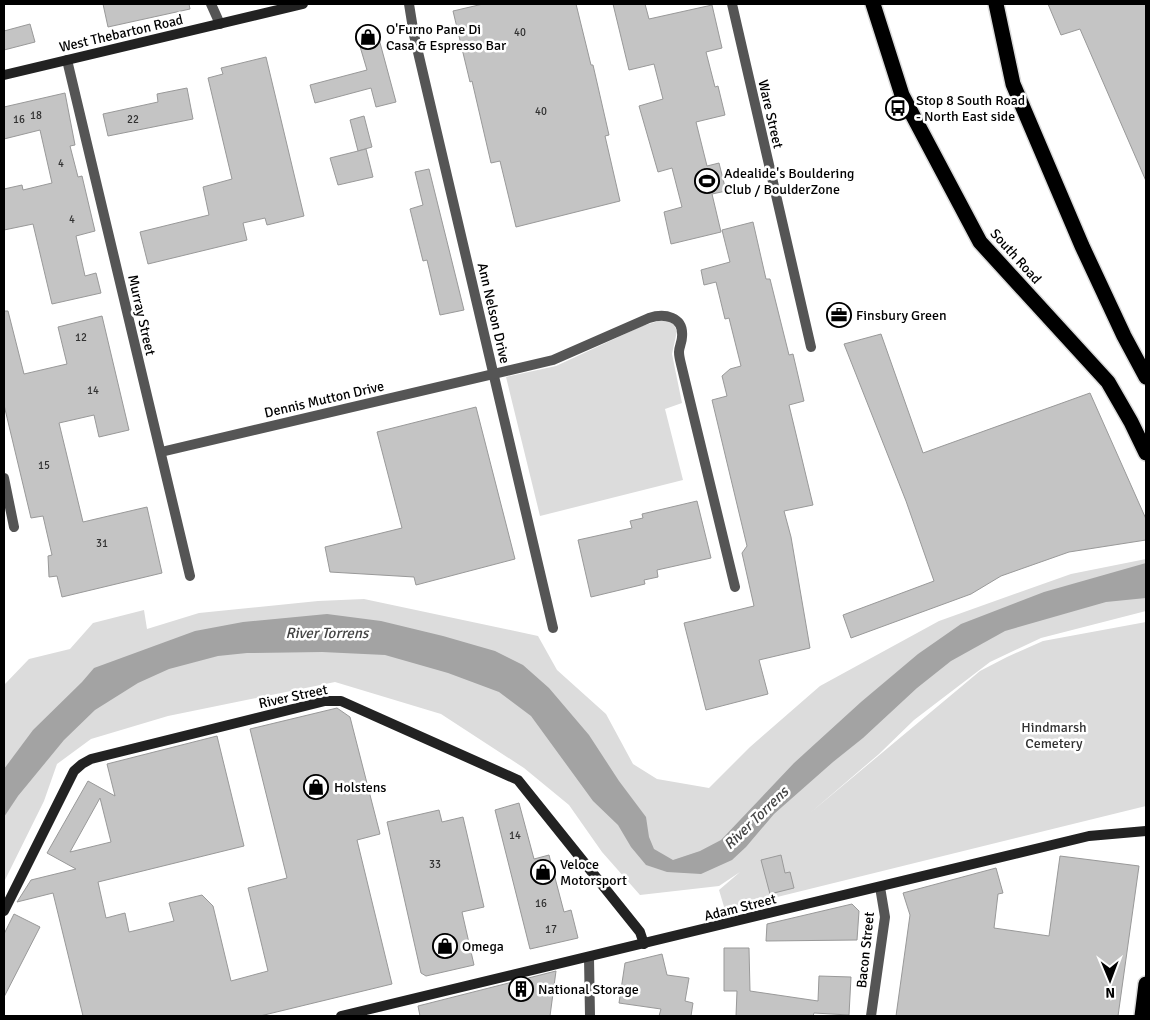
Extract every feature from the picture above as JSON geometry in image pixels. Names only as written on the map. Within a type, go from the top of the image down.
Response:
[{"type":"highway","name":"South Road","points":[[873,4],[902,95],[980,242],[1108,382],[1146,453]]},
{"type":"highway","points":[[996,4],[1013,84],[1086,255],[1124,336],[1146,377]]},
{"type":"highway","points":[[1142,1016],[1146,984]]},
{"type":"street","points":[[211,4],[220,24]]},
{"type":"street","name":"West Thebarton Road","points":[[4,75],[304,4]]},
{"type":"street","name":"Ann Nelson Drive","points":[[409,4],[416,44],[553,628]]},
{"type":"street","name":"Ware Street","points":[[732,4],[811,348]]},
{"type":"street","name":"Murray Street","points":[[67,60],[190,576]]},
{"type":"street","name":"Dennis Mutton Drive","points":[[160,452],[553,360],[649,318],[663,315],[678,321],[682,331],[679,352],[681,364],[735,587]]},
{"type":"street","points":[[4,478],[14,527]]},
{"type":"street","name":"River Street","points":[[4,911],[74,771],[82,764],[91,760],[325,700],[341,702],[518,780],[640,932],[644,944]]},
{"type":"street","name":"Adam Street","points":[[341,1016],[589,958],[1089,836],[1146,831]]},
{"type":"street","name":"Bacon Street","points":[[871,1016],[885,917],[880,887]]},
{"type":"street","points":[[589,958],[590,1016]]},
{"type":"green space","points":[[662,320],[670,321],[677,331],[672,354],[682,403],[665,409],[683,480],[540,516],[506,377],[556,366],[642,326]]},
{"type":"green space","name":"Hindmarsh Cemetery","points":[[1146,559],[1146,611],[1041,638],[990,662],[914,720],[879,754],[810,813],[980,671],[1043,641],[1146,622],[1146,806],[725,910],[719,890],[740,872],[719,886],[640,895],[602,852],[569,805],[524,768],[441,714],[335,682],[168,716],[91,739],[57,764],[44,801],[4,882],[4,685],[29,659],[70,649],[93,623],[144,610],[147,629],[199,613],[318,601],[364,599],[538,636],[557,670],[606,714],[633,764],[657,779],[709,788],[750,747],[820,686],[939,621],[1071,574]]},
{"type":"water","name":"River Torrens","points":[[1146,563],[1146,598],[1106,602],[1005,631],[951,661],[917,688],[863,738],[774,814],[746,847],[732,860],[701,874],[667,872],[646,865],[631,847],[618,825],[593,801],[531,716],[499,692],[448,673],[385,655],[322,652],[247,653],[218,656],[169,669],[138,683],[95,710],[64,740],[18,796],[4,817],[4,769],[33,730],[94,668],[195,631],[243,622],[327,614],[381,621],[443,636],[495,651],[523,665],[549,688],[589,735],[619,781],[646,817],[649,837],[654,849],[673,860],[700,851],[721,840],[794,763],[861,702],[918,654],[961,624],[1044,592]]},
{"type":"building","points":[[103,4],[189,4],[190,9],[108,27]]},
{"type":"building","points":[[483,4],[576,4],[591,65],[593,65],[609,135],[605,136],[620,201],[516,227],[500,161],[491,163],[453,11]]},
{"type":"building","points":[[613,4],[645,4],[649,19],[712,5],[722,48],[706,52],[715,87],[718,86],[725,115],[696,122],[707,166],[719,163],[726,191],[712,194],[721,232],[671,244],[664,212],[682,207],[672,168],[658,172],[639,106],[663,99],[654,64],[629,70]]},
{"type":"building","points":[[1048,4],[1146,4],[1146,181],[1080,29],[1061,35]]},
{"type":"building","points":[[30,24],[35,42],[4,50],[4,31]]},
{"type":"building","points":[[376,28],[396,102],[376,107],[371,88],[315,103],[310,85],[367,70],[356,33]]},
{"type":"building","points":[[266,57],[304,216],[267,225],[265,218],[243,223],[247,240],[148,264],[140,232],[209,215],[203,187],[232,179],[208,78],[223,74],[221,68]]},
{"type":"building","points":[[187,88],[193,119],[108,136],[103,114],[158,102],[157,94]]},
{"type":"building","points":[[65,93],[75,145],[70,146],[78,177],[82,176],[95,231],[76,236],[85,276],[96,273],[101,293],[52,304],[33,224],[4,230],[4,189],[22,185],[23,190],[52,183],[40,130],[4,139],[4,107]]},
{"type":"building","points":[[364,116],[372,147],[358,151],[350,120]]},
{"type":"building","points":[[366,149],[373,177],[338,185],[330,158]]},
{"type":"building","points":[[429,169],[464,310],[440,315],[427,260],[423,261],[410,209],[423,205],[415,172]]},
{"type":"building","points":[[753,222],[766,279],[770,279],[789,355],[793,354],[804,401],[789,405],[813,505],[784,511],[791,537],[810,648],[759,660],[768,694],[706,710],[684,623],[754,606],[742,553],[747,546],[712,400],[727,396],[722,376],[730,369],[741,366],[729,318],[725,319],[716,282],[704,285],[701,270],[730,262],[722,230]]},
{"type":"building","points":[[4,311],[8,311],[24,374],[67,364],[58,327],[102,316],[129,430],[99,437],[94,415],[59,423],[83,522],[147,507],[162,573],[62,597],[57,576],[49,577],[48,556],[52,555],[43,516],[31,518],[4,405]]},
{"type":"building","points":[[881,334],[923,453],[1090,393],[1146,519],[1146,540],[1069,552],[1001,576],[971,594],[851,638],[843,615],[934,581],[906,501],[844,344]]},
{"type":"building","points":[[476,407],[515,559],[416,585],[414,577],[330,572],[325,547],[402,528],[377,432]]},
{"type":"building","points":[[697,501],[711,558],[657,570],[658,577],[644,580],[645,584],[591,597],[578,540],[632,528],[630,521],[643,518],[642,514]]},
{"type":"building","points":[[337,708],[350,717],[380,834],[357,840],[392,984],[260,1016],[83,1016],[53,893],[17,902],[31,880],[76,869],[47,853],[88,781],[115,796],[107,764],[217,736],[244,846],[98,882],[106,918],[125,913],[129,932],[174,921],[169,903],[202,895],[213,906],[231,981],[268,971],[248,888],[287,878],[250,729]],"holes":[[[100,798],[111,842],[70,852]]]},
{"type":"building","points":[[519,803],[534,859],[549,855],[564,912],[571,910],[578,938],[530,949],[495,810]]},
{"type":"building","points":[[439,810],[442,822],[463,817],[484,907],[462,912],[474,965],[426,976],[421,973],[387,822]]},
{"type":"building","points":[[781,855],[785,873],[790,872],[794,888],[770,894],[761,860]]},
{"type":"building","points":[[1060,856],[1139,866],[1118,1016],[896,1016],[910,915],[903,893],[996,868],[1003,893],[998,894],[994,928],[1049,936]]},
{"type":"building","points":[[852,904],[859,911],[857,940],[766,941],[767,924]]},
{"type":"building","points":[[14,914],[40,927],[4,997],[4,934]]},
{"type":"building","points":[[724,948],[749,948],[750,991],[818,1001],[819,976],[851,977],[849,1015],[814,1013],[813,1016],[736,1016],[737,991],[724,991]]},
{"type":"building","points":[[662,954],[667,975],[689,978],[685,1001],[693,1003],[691,1016],[659,1016],[661,1009],[619,1003],[625,963]]},
{"type":"building","name":"National Storage","points":[[556,971],[550,1016],[420,1016],[418,1006]]},
{"type":"place","name":"O'Furno Pane Di Casa & Espresso Bar","points":[[368,37]]},
{"type":"place","name":"Stop 8 South Road - North East side","points":[[898,108]]},
{"type":"place","name":"Adealide's Bouldering Club / BoulderZone","points":[[707,181]]},
{"type":"place","name":"Finsbury Green","points":[[839,315]]},
{"type":"place","name":"Holstens","points":[[316,787]]},
{"type":"place","name":"Veloce Motorsport","points":[[543,872]]},
{"type":"place","name":"Omega","points":[[445,946]]},
{"type":"place","name":"National Storage","points":[[521,989]]}]
